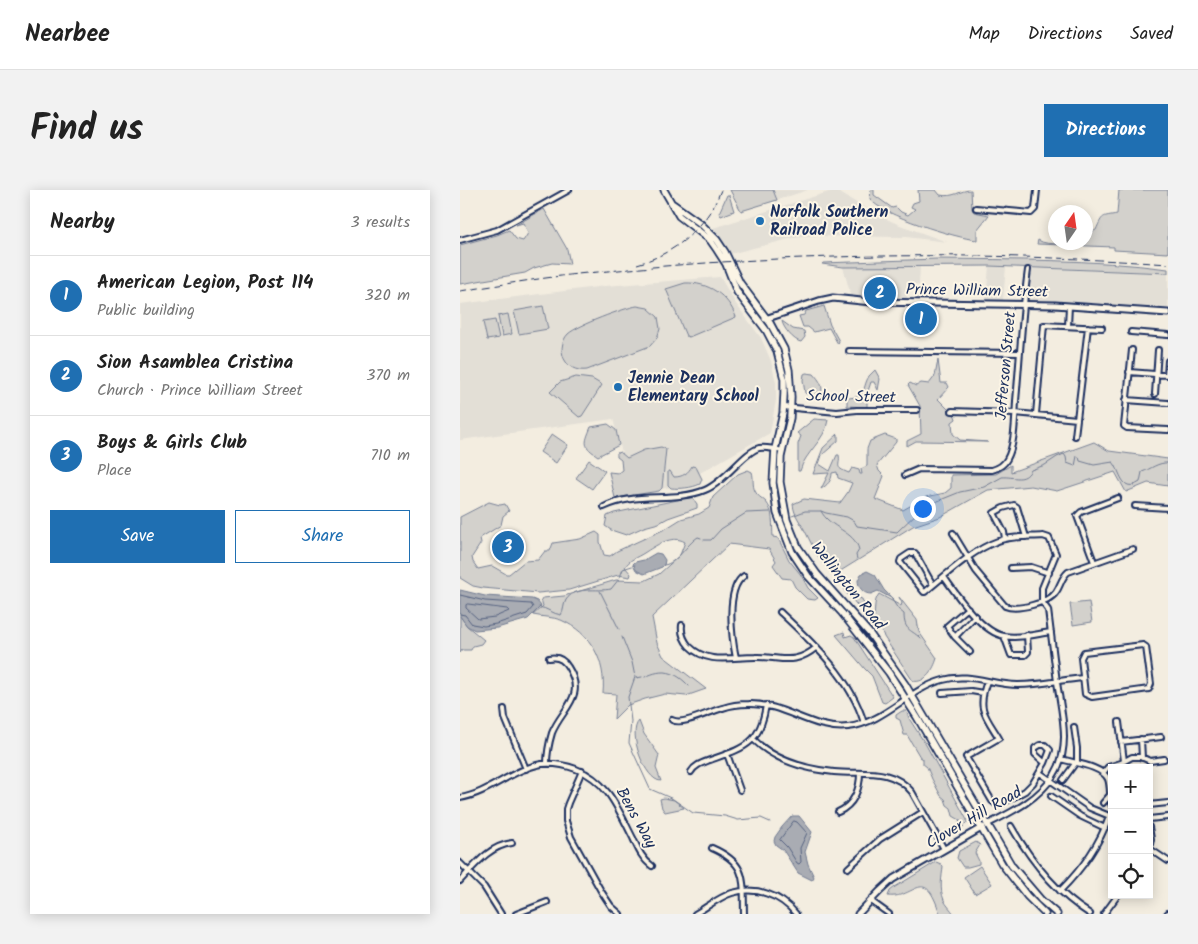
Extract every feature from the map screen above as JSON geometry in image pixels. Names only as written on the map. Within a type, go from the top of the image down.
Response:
[{"type":"main road","name":"Wellington Road","points":[[664,190],[680,216],[710,240],[718,250],[726,264],[737,292],[776,348],[784,378],[784,407],[775,449],[773,483],[781,525],[792,552],[808,576],[860,634],[910,697],[1007,872],[1045,914]]},
{"type":"main road","name":"Wellington Road","points":[[673,204],[701,224],[717,240],[746,293],[767,319],[780,340],[786,356],[791,389],[791,407],[782,451],[780,482],[782,499],[790,528],[798,547],[816,574],[870,634],[1018,874],[1041,900],[1057,914]]},
{"type":"street","points":[[460,240],[497,230],[569,190]]},
{"type":"street","points":[[976,208],[1026,214],[1033,212],[1036,190]]},
{"type":"street","name":"Jefferson Street","points":[[905,475],[919,469],[992,470],[1005,462],[1011,448],[1028,270]]},
{"type":"street","name":"Prince William Street","points":[[759,321],[833,298],[871,302],[1069,306],[1168,313]]},
{"type":"street","points":[[1068,326],[1069,306]]},
{"type":"street","points":[[1036,414],[1044,325],[1102,328]]},
{"type":"street","points":[[1075,436],[1088,327]]},
{"type":"street","points":[[1131,332],[1168,334]]},
{"type":"street","points":[[1132,350],[1124,425],[1125,427],[1168,430]]},
{"type":"street","points":[[1155,394],[1158,350]]},
{"type":"street","points":[[850,351],[1020,353]]},
{"type":"street","points":[[1129,372],[1168,375],[1168,361]]},
{"type":"street","points":[[1126,400],[1168,403]]},
{"type":"street","name":"School Street","points":[[784,407],[838,412],[857,410],[917,410]]},
{"type":"street","points":[[952,411],[1036,414],[1077,419]]},
{"type":"street","points":[[604,508],[618,502],[704,490],[719,482],[754,450],[762,448],[782,451]]},
{"type":"street","points":[[1094,562],[1077,516],[1081,512],[1118,498]]},
{"type":"street","points":[[1005,539],[1004,532],[994,513],[1014,505],[1018,508],[1026,537]]},
{"type":"street","points":[[1135,506],[1168,508]]},
{"type":"street","points":[[953,533],[967,559],[1008,607],[1032,605],[1042,602],[1056,593],[1063,576],[1068,572],[1133,549]]},
{"type":"street","points":[[933,585],[915,553],[911,552],[900,561],[924,592],[967,559],[995,542],[1005,539],[1043,536],[1048,538],[1056,554],[1042,588],[1042,602]]},
{"type":"street","points":[[1011,568],[1031,567],[1049,573]]},
{"type":"street","points":[[736,658],[731,613],[737,584],[744,576]]},
{"type":"street","points":[[944,577],[968,608],[989,630],[1004,636],[1051,632]]},
{"type":"street","name":"Clover Hill Road","points":[[858,914],[893,879],[1024,804],[1040,792],[1050,781],[1061,759],[1063,727],[1048,610],[1042,602]]},
{"type":"street","points":[[968,608],[947,627],[970,652]]},
{"type":"street","points":[[780,612],[817,647],[848,688],[859,708],[864,723]]},
{"type":"street","points":[[955,637],[975,616]]},
{"type":"street","points":[[682,624],[684,640],[695,651],[713,659],[726,660],[758,656],[798,659],[817,647]]},
{"type":"street","points":[[1004,636],[1009,654],[1012,656],[1025,655],[1028,652],[1027,635]]},
{"type":"street","points":[[1141,644],[1146,647],[1151,684],[1146,690],[1090,697],[1085,694],[1083,678],[1081,658],[1084,652],[1141,644]]},
{"type":"street","points":[[548,764],[550,738],[557,721],[565,714],[573,701],[575,688],[572,674],[566,664],[560,659],[549,658]]},
{"type":"street","points":[[672,720],[681,722],[732,706],[750,704],[766,705],[830,726],[846,727],[864,723],[930,685],[952,678],[966,677],[1016,685],[1083,678]]},
{"type":"street","points":[[987,680],[982,693],[981,704],[983,712],[999,738],[966,757],[992,801],[996,804],[1002,804],[1025,791],[1033,784],[1040,773],[1045,763],[1050,750],[1045,745],[1039,745],[1035,748],[1035,754],[1045,763]]},
{"type":"street","points":[[942,693],[971,691],[982,693]]},
{"type":"street","points":[[690,772],[699,764],[727,754],[744,746],[753,739],[762,727],[766,705]]},
{"type":"street","points":[[504,709],[505,718],[526,769]]},
{"type":"street","points":[[1119,722],[1124,761]]},
{"type":"street","points":[[1063,780],[1078,756],[1074,728]]},
{"type":"street","points":[[1121,742],[1161,737]]},
{"type":"street","points":[[753,739],[768,752],[800,765],[835,772],[883,773],[898,780],[912,792],[944,849]]},
{"type":"street","points":[[1141,739],[1142,758]]},
{"type":"street","points":[[727,754],[740,790]]},
{"type":"street","points":[[1103,772],[1108,767],[1132,757],[1150,761],[1164,759]]},
{"type":"street","points":[[1061,759],[1103,772],[1108,782]]},
{"type":"street","name":"Bens Way","points":[[460,798],[477,794],[526,769],[548,764],[562,765],[582,771],[606,789],[618,808],[642,856],[652,866]]},
{"type":"street","points":[[582,771],[568,803],[566,821],[571,837],[601,891],[611,906],[620,914]]},
{"type":"street","points":[[838,812],[850,804],[858,792],[860,773]]},
{"type":"street","points":[[1040,773],[1090,808],[1108,816]]},
{"type":"street","points":[[1051,796],[1092,824],[1105,828]]},
{"type":"street","points":[[1103,803],[1108,797]]},
{"type":"street","points":[[1153,805],[1168,803]]},
{"type":"street","points":[[848,868],[880,839],[923,812]]},
{"type":"street","points":[[1153,819],[1168,817]]},
{"type":"street","points":[[1060,891],[1090,857],[1108,821]]},
{"type":"street","points":[[1011,826],[1047,878],[1076,905],[1090,914]]},
{"type":"street","points":[[460,881],[489,852],[512,843]]},
{"type":"street","points":[[712,848],[725,854],[737,864],[742,876],[744,914]]},
{"type":"street","points":[[1153,852],[1168,861]]},
{"type":"street","points":[[460,863],[489,892],[500,914]]},
{"type":"street","points":[[695,914],[731,893],[743,891],[760,892],[773,896],[796,914]]},
{"type":"street","points":[[1104,914],[1115,899]]},
{"type":"street","points":[[870,901],[889,914]]},
{"type":"street","points":[[516,914],[547,902]]},
{"type":"shaded area","points":[[730,190],[773,190],[777,200],[741,211]]},
{"type":"shaded area","points":[[773,190],[808,190],[777,200]]},
{"type":"shaded area","points":[[835,190],[875,214],[947,242],[906,237],[812,236],[793,238],[730,254],[713,228]]},
{"type":"shaded area","points":[[871,190],[874,190],[874,195],[892,208],[896,207],[908,215],[915,209],[911,207],[913,203],[919,201],[918,190],[936,190],[940,195],[945,196],[971,190],[972,209],[974,212],[989,215],[977,230],[977,240],[967,238],[920,225],[888,212],[870,199]]},
{"type":"shaded area","points":[[1119,190],[1168,190],[1168,253],[1114,250],[1114,247],[1093,246],[1093,232],[1096,230],[1100,221],[1104,217],[1117,214]]},
{"type":"shaded area","points":[[727,195],[729,195],[734,211],[721,216],[719,213]]},
{"type":"shaded area","points":[[544,209],[567,249],[570,264],[552,263],[534,268],[525,273],[460,284],[460,245],[509,230],[516,239],[523,241],[528,232],[523,223],[516,225]]},
{"type":"shaded area","points":[[1038,240],[1048,244],[1037,244]]},
{"type":"shaded area","points":[[937,259],[1111,263],[1168,269],[1168,273],[989,266],[843,267],[822,264]]},
{"type":"shaded area","points":[[920,266],[919,285],[907,285],[907,299],[851,296],[843,267]]},
{"type":"shaded area","points":[[989,266],[1006,267],[1003,300],[986,300]]},
{"type":"shaded area","points":[[1031,268],[1168,273],[1168,308],[1027,300]]},
{"type":"shaded area","name":"Jennie Dean Elementary School","points":[[720,277],[736,304],[761,338],[771,361],[776,383],[776,400],[770,433],[677,486],[633,494],[613,419],[460,440],[460,304],[605,286]]},
{"type":"shaded area","points":[[685,283],[702,285],[716,291],[728,302],[736,317],[689,337],[686,336],[666,289]]},
{"type":"shaded area","points":[[543,306],[548,329],[519,334],[514,311]]},
{"type":"shaded area","points":[[637,306],[648,308],[658,317],[660,329],[657,338],[650,346],[587,370],[575,369],[566,362],[562,348],[564,340],[573,330],[601,317]]},
{"type":"shaded area","points":[[824,306],[830,325],[839,341],[838,344],[829,328],[814,332],[808,327],[803,327],[799,316],[804,315],[806,311]]},
{"type":"shaded area","points":[[508,314],[512,334],[502,336],[498,316]]},
{"type":"shaded area","points":[[495,320],[499,338],[487,340],[483,322]]},
{"type":"shaded area","points":[[782,321],[793,329],[804,331],[805,337],[801,342],[789,334]]},
{"type":"shaded area","points":[[938,360],[941,383],[947,383],[949,387],[938,399],[955,416],[956,419],[952,422],[953,434],[960,440],[988,442],[916,441],[907,446],[907,441],[921,434],[920,406],[908,385],[910,383],[916,386],[921,383],[929,384],[935,376]]},
{"type":"shaded area","points":[[875,370],[880,379],[878,390],[874,382],[871,382],[867,394],[867,407],[847,406],[847,398],[858,396],[863,392],[869,376]]},
{"type":"shaded area","points":[[806,373],[814,374],[819,381],[822,386],[820,395],[811,396],[805,393],[803,380]]},
{"type":"shaded area","points":[[576,377],[592,379],[602,385],[582,416],[579,417],[550,392],[560,382]]},
{"type":"shaded area","points":[[814,419],[828,420],[823,434],[806,458],[800,471],[798,471],[798,444],[801,436],[797,433]]},
{"type":"shaded area","points":[[608,424],[616,430],[619,445],[598,456],[587,447],[587,437],[591,427]]},
{"type":"shaded area","points":[[552,434],[568,445],[556,463],[540,452]]},
{"type":"shaded area","points":[[838,434],[838,441],[822,455],[819,464],[830,471],[837,455],[839,455],[839,468],[849,473],[852,468],[859,470],[860,474],[862,474],[861,469],[867,466],[867,449],[870,441],[885,435],[896,439],[896,442],[877,465],[879,471],[884,476],[875,499],[903,510],[926,497],[945,493],[951,488],[951,475],[996,474],[1011,465],[1011,472],[1094,442],[1109,451],[1168,459],[1168,486],[1148,483],[1126,492],[1115,472],[1057,491],[1031,486],[988,490],[940,517],[913,526],[834,575],[815,550],[796,516],[793,504],[804,499],[840,503],[848,492],[852,483],[838,478],[837,472],[832,473],[829,483],[821,489],[829,473],[813,474],[823,448]]},
{"type":"shaded area","points":[[661,447],[666,449],[662,488],[659,491],[615,498],[609,472],[618,473],[622,470],[621,460],[617,457],[617,453],[620,452],[627,458],[644,450]]},
{"type":"shaded area","points":[[589,460],[605,471],[592,489],[576,478]]},
{"type":"shaded area","points":[[692,466],[696,467],[702,479],[700,484],[678,488],[671,488],[668,485],[668,471],[674,477],[680,476],[687,473]]},
{"type":"shaded area","points":[[748,470],[752,472],[756,493],[769,506],[773,537],[778,538],[789,560],[801,575],[808,588],[818,598],[815,600],[807,599],[795,587],[791,579],[782,578],[773,565],[776,561],[769,549],[729,544],[652,617],[657,643],[663,656],[706,689],[686,696],[665,694],[645,699],[628,705],[614,719],[616,694],[603,693],[602,670],[599,659],[588,640],[581,632],[561,620],[533,615],[543,606],[541,599],[543,598],[564,596],[616,580],[644,581],[659,574],[680,555],[685,542],[675,539],[669,540],[633,559],[625,567],[631,574],[630,577],[618,575],[569,590],[538,593],[483,588],[473,586],[460,578],[460,517],[489,502],[500,505],[505,504],[509,511],[503,516],[501,525],[480,538],[481,543],[472,557],[473,562],[478,569],[492,566],[509,574],[525,561],[538,560],[545,551],[550,551],[553,543],[580,539],[596,532],[600,535],[604,555],[610,556],[681,519],[699,514],[709,508],[713,497],[738,474]]},
{"type":"shaded area","points":[[692,497],[697,504],[697,508],[626,535],[605,526],[607,516],[614,513]]},
{"type":"shaded area","points":[[850,585],[859,598],[862,599],[870,620],[844,590],[845,587]]},
{"type":"shaded area","points":[[879,594],[901,606],[902,603],[899,597],[917,620],[919,632],[937,658],[934,667],[925,678],[913,681],[879,628],[872,622]]},
{"type":"shaded area","points":[[1089,602],[1092,622],[1073,625],[1070,604]]},
{"type":"shaded area","points":[[460,616],[467,626],[484,640],[481,644],[473,646],[471,650],[462,650],[460,653]]},
{"type":"shaded area","points":[[844,632],[845,637],[851,635],[854,637],[893,697],[885,703],[882,702],[872,676],[836,635]]},
{"type":"shaded area","points":[[906,711],[967,820],[967,823],[959,831],[957,830],[960,820],[953,816],[951,808],[941,796],[927,767],[923,764],[923,759],[907,735],[904,735],[900,720],[896,718],[896,715]]},
{"type":"shaded area","points":[[639,721],[644,734],[659,755],[656,768],[661,781],[655,779],[649,773],[636,745],[636,727]]},
{"type":"shaded area","points":[[660,799],[674,800],[684,808],[665,812]]},
{"type":"shaded area","points":[[976,842],[980,845],[975,853],[979,864],[963,867],[957,858],[959,851]]},
{"type":"shaded area","points":[[936,862],[943,866],[942,896],[954,914],[940,914],[934,899],[924,887],[918,887],[898,896],[888,896],[895,887]]},
{"type":"shaded area","points":[[980,866],[992,884],[975,894],[964,877]]},
{"type":"water","points":[[656,553],[661,554],[665,560],[662,567],[644,574],[636,570],[633,564],[635,562],[644,560]]},
{"type":"water","points":[[867,571],[875,575],[884,590],[893,599],[878,591],[871,594],[862,590],[858,580],[861,574]]},
{"type":"water","points":[[460,590],[485,596],[532,599],[541,606],[528,619],[497,628],[475,630],[467,626],[460,616]]},
{"type":"water","points":[[792,816],[799,816],[812,832],[805,852],[814,877],[812,880],[798,873],[783,850],[774,841],[782,827]]},
{"type":"waterway","points":[[792,516],[805,511],[821,511],[847,517],[854,521],[857,526],[897,532],[923,507],[960,492],[984,487],[1002,477],[1022,478],[1031,470],[1045,465],[1064,454],[1067,463],[1075,466],[1077,456],[1080,461],[1094,465],[1113,462],[1122,480],[1129,485],[1140,482],[1142,472],[1168,463]]},
{"type":"waterway","points":[[821,511],[830,522],[857,544],[859,550],[856,555],[857,559]]},
{"type":"waterway","points":[[704,540],[711,540],[721,529],[746,513],[770,512]]},
{"type":"waterway","points":[[664,565],[677,558],[698,537],[701,538]]},
{"type":"waterway","points":[[620,577],[623,569],[635,565]]},
{"type":"waterway","points":[[539,607],[561,615],[565,602],[570,595],[587,590],[611,589],[619,579]]},
{"type":"waterway","points":[[600,591],[619,629]]},
{"type":"waterway","points":[[891,598],[898,609],[904,614],[905,624],[909,630],[921,639]]},
{"type":"waterway","points":[[622,637],[632,662],[635,677],[628,697],[631,721],[629,743],[650,789],[673,799],[693,813],[725,816],[738,820],[761,818],[770,822]]},
{"type":"waterway","points":[[645,677],[658,672],[668,672],[679,677],[689,686]]},
{"type":"waterway","points":[[636,678],[642,677]]},
{"type":"railway","points":[[637,264],[664,253],[688,237],[707,216],[721,190]]},
{"type":"railway","points":[[460,291],[598,272],[740,261],[812,258],[883,256],[1026,257],[1168,264]]},
{"type":"place","name":"Norfolk Southern Railroad Police","points":[[760,221]]},
{"type":"place","name":"Sion Asamblea Cristina","points":[[880,293]]},
{"type":"place","name":"American Legion, Post 114","points":[[921,319]]},
{"type":"place","name":"Jennie Dean Elementary School","points":[[618,387]]},
{"type":"place","name":"Boys & Girls Club","points":[[508,547]]}]
